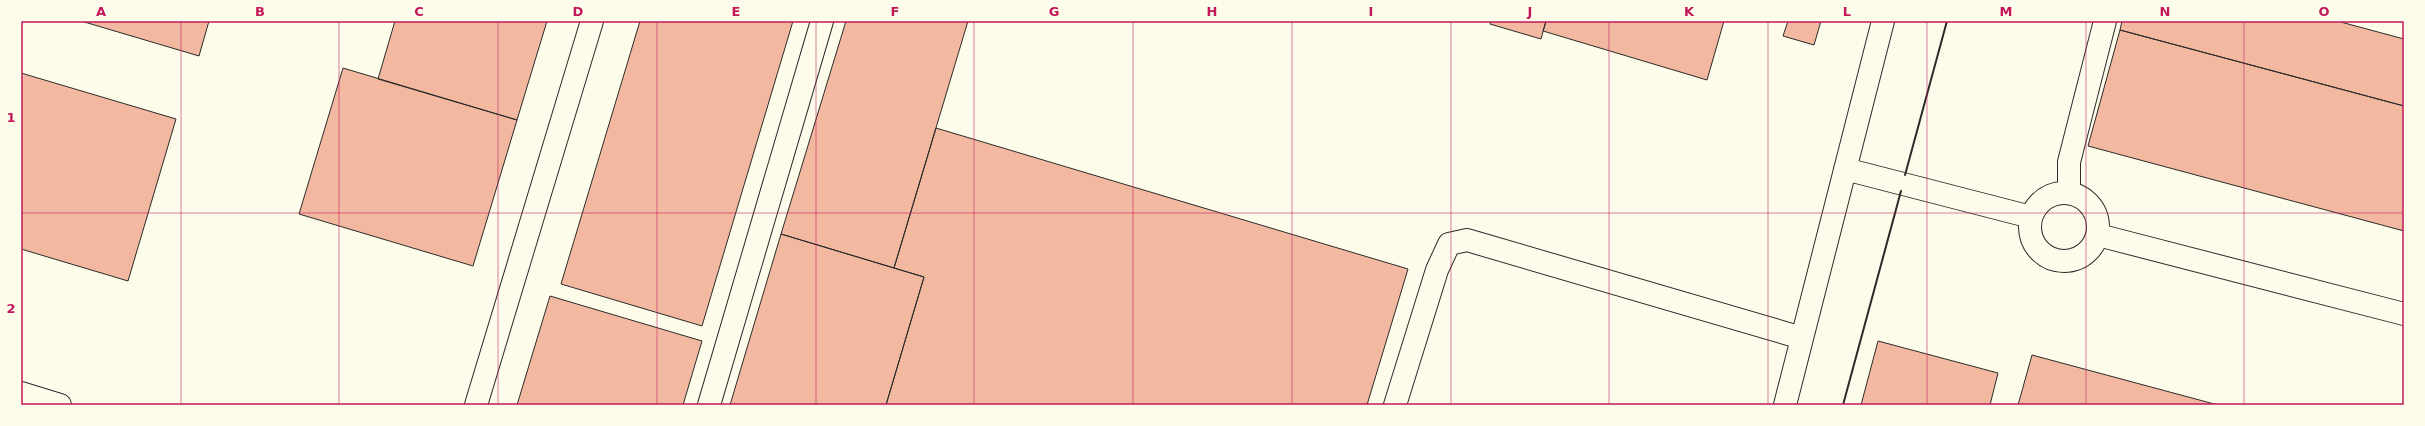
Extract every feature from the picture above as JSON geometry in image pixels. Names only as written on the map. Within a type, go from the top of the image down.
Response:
[{"type":"street","points":[[476,405],[592,21]]},
{"type":"street","points":[[709,405],[822,21]]},
{"type":"street","points":[[1785,405],[1883,21]]},
{"type":"street","points":[[2069,192],[2069,162],[2105,21]]},
{"type":"street","points":[[1845,169],[2031,217]]},
{"type":"street","points":[[2069,192],[2083,197],[2093,207],[2098,221],[2098,235],[2092,248],[2081,257],[2068,261],[2054,260],[2042,254],[2034,243],[2030,231],[2031,217],[2043,198],[2054,193],[2069,192]]},
{"type":"street","points":[[2098,235],[2404,314]]},
{"type":"street","points":[[1395,405],[1437,270],[1449,244],[1467,240],[1802,338]]},
{"type":"street","points":[[21,393],[60,405]]},
{"type":"building","points":[[81,21],[209,21],[199,56]]},
{"type":"building","points":[[395,21],[547,21],[517,120],[378,79]]},
{"type":"building","points":[[640,21],[793,21],[702,326],[561,284]]},
{"type":"building","points":[[846,21],[968,21],[894,268],[781,234]]},
{"type":"building","points":[[1491,21],[1546,21],[1541,39],[1490,24]]},
{"type":"building","points":[[1546,21],[1724,21],[1707,80],[1543,31]]},
{"type":"building","points":[[1788,21],[1821,21],[1814,45],[1783,36]]},
{"type":"building","points":[[2122,21],[2337,21],[2404,39],[2404,106],[2120,30]]},
{"type":"building","points":[[2120,30],[2404,106],[2404,231],[2088,146]]},
{"type":"building","points":[[343,68],[517,120],[473,266],[299,214]]},
{"type":"building","points":[[21,73],[176,119],[128,281],[21,249]]},
{"type":"building","points":[[936,128],[1408,269],[1367,405],[886,405],[924,277],[894,268]]},
{"type":"building","points":[[781,234],[924,277],[886,405],[730,405]]},
{"type":"building","points":[[550,296],[702,341],[683,405],[517,405]]},
{"type":"building","points":[[1878,341],[1998,373],[1990,405],[1861,405]]},
{"type":"building","points":[[2032,355],[2218,405],[2018,405]]},
{"type":"wall","points":[[1905,175],[1947,21]]},
{"type":"wall","points":[[1843,405],[1901,191]]}]
